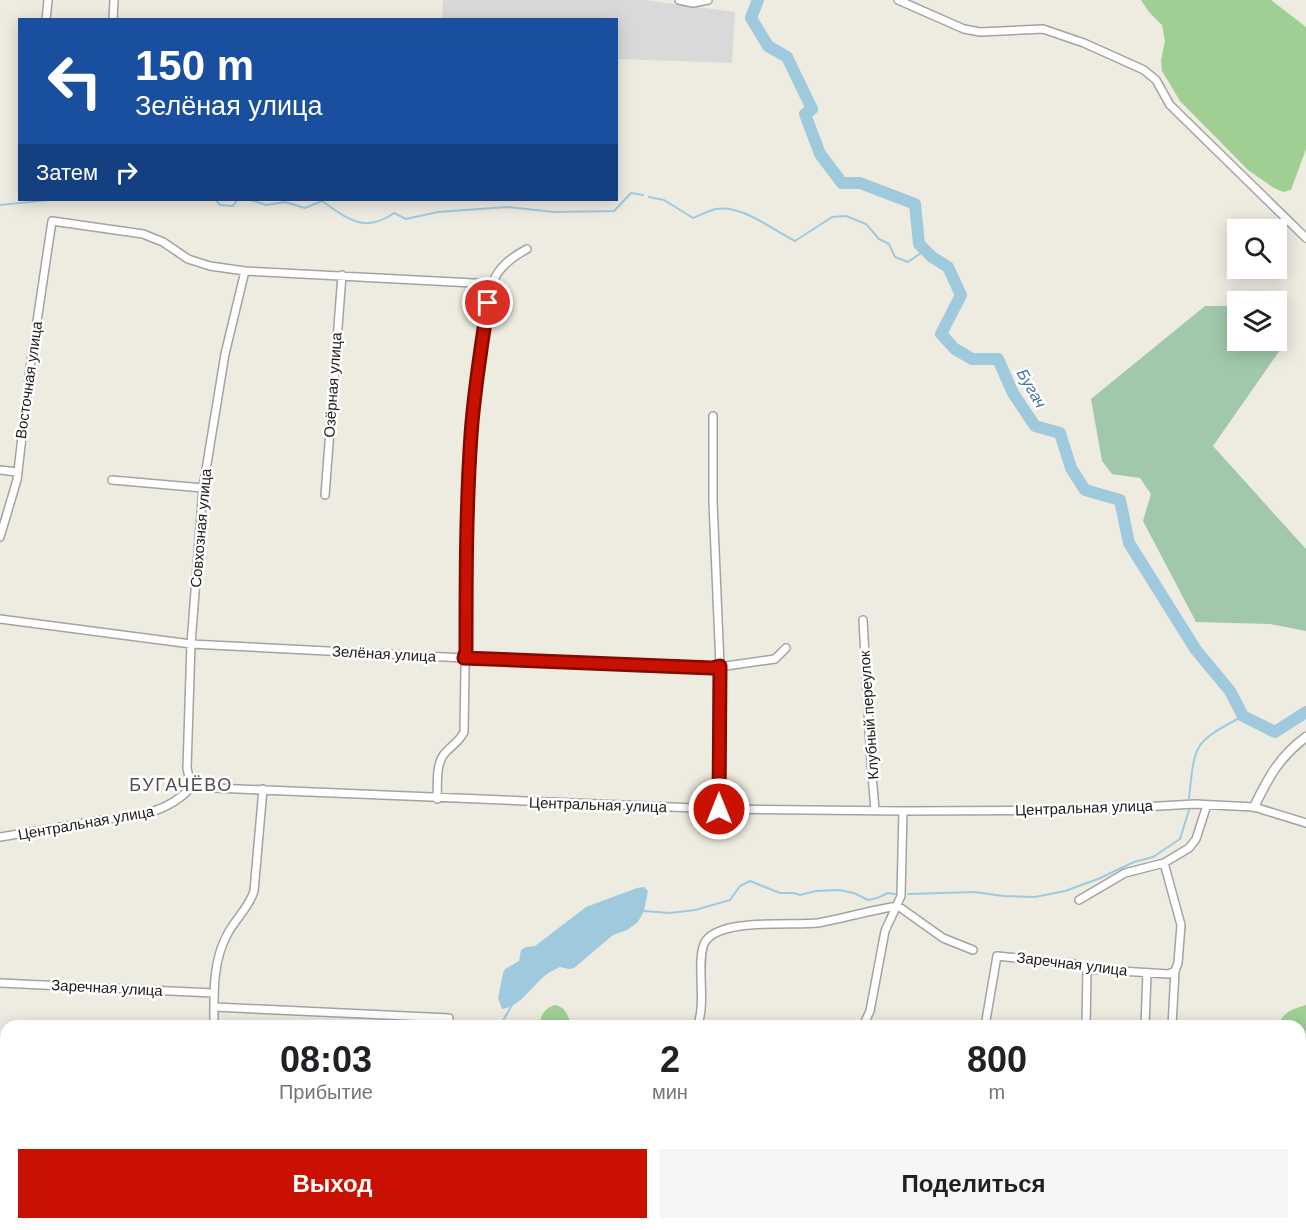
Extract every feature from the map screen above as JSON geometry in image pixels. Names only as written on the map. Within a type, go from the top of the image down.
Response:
[{"type":"street","points":[[46,18],[48,0]]},
{"type":"street","points":[[113,18],[114,0]]},
{"type":"street","points":[[679,0],[693,3],[708,0]]},
{"type":"street","points":[[898,0],[964,29],[980,32],[1043,29],[1084,43],[1144,70],[1156,80],[1170,105],[1306,238]]},
{"type":"street","name":"Восточная улица","points":[[0,537],[17,480],[30,368],[52,221],[143,234],[163,242],[195,261],[210,266],[245,271]]},
{"type":"street","points":[[437,799],[439,764],[444,753],[459,741],[464,732],[466,536],[471,432],[479,360],[492,284],[501,268],[511,258],[527,249]]},
{"type":"street","points":[[245,271],[492,284]]},
{"type":"street","name":"Совхозная улица","points":[[190,787],[187,768],[191,644],[203,488],[225,354],[245,271]]},
{"type":"street","name":"Озёрная улица","points":[[325,495],[342,275]]},
{"type":"street","points":[[713,416],[713,502],[720,666],[719,809]]},
{"type":"street","points":[[0,470],[17,472]]},
{"type":"street","points":[[112,480],[203,488]]},
{"type":"street","name":"Зелёная улица","points":[[0,619],[191,644],[712,668],[775,659],[786,648]]},
{"type":"street","name":"Клубный переулок","points":[[863,620],[875,810]]},
{"type":"street","points":[[1254,807],[1280,760],[1306,737]]},
{"type":"street","name":"Центральная улица","points":[[0,837],[151,812],[165,808],[185,794],[190,787],[719,809],[1089,810],[1195,804],[1254,807],[1306,823]]},
{"type":"street","points":[[214,1020],[213,993],[217,963],[223,943],[249,904],[254,891],[263,789]]},
{"type":"street","points":[[1079,900],[1125,873],[1164,864],[1193,844],[1207,805]]},
{"type":"street","points":[[866,1020],[870,1011],[885,931],[898,906],[902,891],[903,811]]},
{"type":"street","points":[[1164,864],[1181,926],[1178,963],[1175,971],[1172,1020]]},
{"type":"street","points":[[699,1020],[703,949],[707,940],[714,934],[757,923],[820,922],[898,906],[943,938],[972,950]]},
{"type":"street","name":"Заречная улица","points":[[986,1020],[997,956],[1076,964],[1087,969],[1169,974],[1175,971]]},
{"type":"street","points":[[1086,1020],[1087,969]]},
{"type":"street","points":[[1145,1020],[1147,973]]},
{"type":"street","name":"Заречная улица","points":[[0,982],[213,993]]},
{"type":"street","points":[[214,1007],[449,1018]]},
{"type":"shaded area","points":[[443,0],[645,0],[735,12],[732,63],[618,59],[618,18],[442,18]]},
{"type":"green space","points":[[1141,0],[1271,0],[1306,27],[1306,149],[1291,190],[1283,192],[1274,188],[1248,170],[1180,101],[1162,71],[1161,60],[1165,41],[1162,25]]},
{"type":"green space","points":[[1205,306],[1227,306],[1227,351],[1279,351],[1213,446],[1306,549],[1306,631],[1270,624],[1196,622],[1143,521],[1151,494],[1140,478],[1112,474],[1102,461],[1091,399]]},
{"type":"green space","points":[[1306,1005],[1306,1020],[1281,1020],[1289,1012]]},
{"type":"green space","points":[[559,1006],[570,1020],[541,1020],[548,1008]]},
{"type":"water","points":[[644,887],[648,891],[644,911],[638,922],[627,930],[613,935],[574,968],[560,967],[549,973],[521,1000],[502,1009],[498,998],[503,973],[505,969],[519,961],[521,950],[535,946],[586,907]]},
{"type":"waterway","name":"Бугач","points":[[758,0],[751,18],[768,46],[787,57],[812,109],[805,114],[820,154],[842,183],[860,183],[915,204],[919,244],[932,257],[948,267],[961,295],[941,334],[955,349],[972,359],[998,359],[1013,393],[1035,426],[1060,433],[1071,468],[1085,490],[1120,500],[1129,543],[1196,650],[1230,691],[1243,716],[1275,732],[1306,712]]},
{"type":"waterway","points":[[322,201],[356,222],[374,223],[394,213],[406,219],[438,212],[507,207],[554,212],[614,211],[631,193],[643,195]]},
{"type":"waterway","points":[[649,197],[664,200],[693,218],[716,209],[736,210],[757,219],[795,241],[832,217],[846,216],[866,224],[879,239],[889,244],[895,257],[908,262],[921,253],[932,257]]},
{"type":"waterway","points":[[0,205],[39,201]]},
{"type":"waterway","points":[[217,201],[220,205],[233,206],[236,201]]},
{"type":"waterway","points":[[254,201],[266,205],[285,202],[305,208],[322,201]]},
{"type":"waterway","points":[[1189,798],[1193,765],[1200,746],[1214,732],[1243,716]]},
{"type":"waterway","points":[[908,894],[975,892],[1035,897],[1065,891],[1134,862],[1153,857],[1180,839],[1189,810]]},
{"type":"waterway","points":[[643,911],[670,913],[695,910],[730,900],[740,886],[750,881],[780,893],[800,895],[816,891],[839,890],[854,893],[868,900],[888,893],[895,894]]},
{"type":"waterway","points":[[503,1020],[512,1005]]},
{"type":"district","name":"БУГАЧЁВО","points":[[181,785]]},
{"type":"route","points":[[488,303],[471,432],[464,658],[712,668],[720,666],[719,809]]}]
